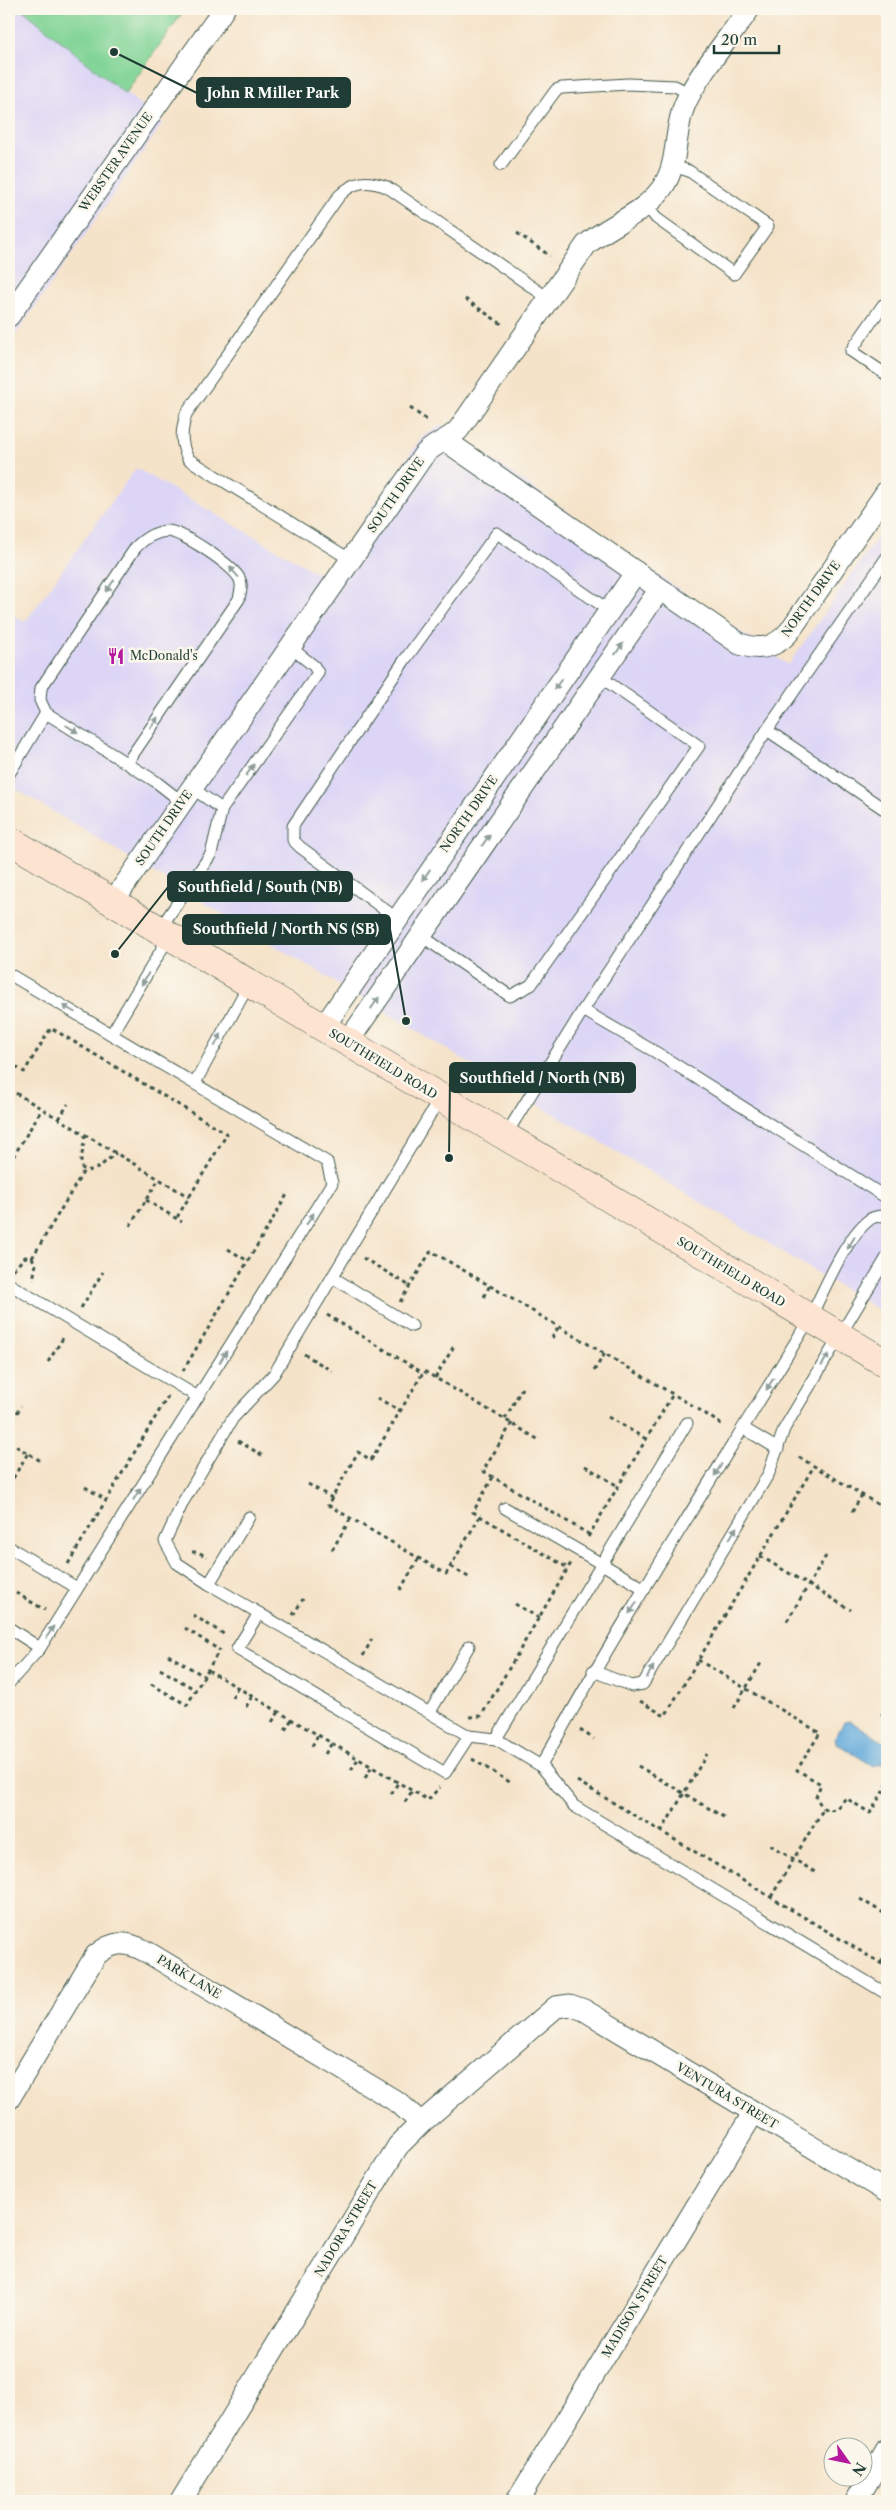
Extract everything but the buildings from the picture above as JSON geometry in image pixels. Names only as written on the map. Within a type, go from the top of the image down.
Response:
[{"type":"main road","name":"SOUTHFIELD ROAD","points":[[9,840],[887,1364]]},
{"type":"street","name":"WEBSTER AVENUE","points":[[9,316],[224,9]]},
{"type":"street","name":"SOUTH DRIVE","points":[[112,903],[423,456],[436,444],[446,441],[459,429],[548,298],[586,246],[607,228],[646,205],[663,187],[673,166],[681,115],[690,94],[749,9]]},
{"type":"street","name":"NORTH DRIVE","points":[[446,441],[740,644],[761,648],[780,643],[887,491]]},
{"type":"street","name":"NORTH DRIVE","points":[[323,1028],[396,918],[636,572]]},
{"type":"street","points":[[347,1043],[660,589]]},
{"type":"street","points":[[575,660],[599,676]]},
{"type":"street","points":[[396,918],[420,935]]},
{"type":"street","name":"PARK LANE","points":[[9,2099],[96,1955],[105,1947],[117,1942],[125,1943],[147,1952],[390,2098],[409,2111],[421,2123]]},
{"type":"street","name":"VENTURA STREET","points":[[565,2005],[584,2010],[887,2192]]},
{"type":"street","name":"NADORA STREET","points":[[181,2501],[398,2146],[421,2123],[548,2012],[565,2005]]},
{"type":"street","name":"MADISON STREET","points":[[517,2501],[754,2112]]},
{"type":"street","points":[[856,2501],[887,2449]]},
{"type":"lane","points":[[501,165],[551,95],[562,88],[628,84],[675,86],[690,94]]},
{"type":"lane","points":[[646,205],[656,218],[734,274],[768,226],[689,171],[673,166]]},
{"type":"lane","points":[[351,560],[188,459],[181,444],[181,431],[186,414],[339,196],[347,188],[365,181],[387,187],[548,298]]},
{"type":"lane","points":[[887,308],[883,305],[851,351],[887,376]]},
{"type":"lane","points":[[127,763],[238,599],[242,588],[241,580],[234,569],[179,534],[166,531],[144,539],[136,547],[41,688],[40,700],[46,712],[127,763],[188,795],[222,809]]},
{"type":"lane","points":[[396,918],[300,847],[293,840],[293,826],[404,661],[497,533],[610,610]]},
{"type":"lane","points":[[505,1136],[583,1010],[767,730],[887,557]]},
{"type":"lane","points":[[112,1033],[164,934],[211,854],[222,809],[318,673],[314,666],[290,647]]},
{"type":"lane","points":[[420,935],[510,996],[532,986],[700,746],[599,676]]},
{"type":"lane","points":[[9,774],[46,712]]},
{"type":"lane","points":[[767,730],[887,810]]},
{"type":"lane","points":[[9,974],[112,1033],[327,1162],[332,1183],[40,1648],[9,1683]]},
{"type":"lane","points":[[195,1083],[249,984]]},
{"type":"lane","points":[[583,1010],[657,1053],[887,1198]]},
{"type":"lane","points":[[440,1098],[274,1374],[233,1418],[183,1502],[165,1541],[177,1563],[209,1584],[469,1736],[496,1739],[541,1766],[574,1806],[887,1994]]},
{"type":"lane","points":[[541,1766],[593,1671],[645,1590],[810,1318],[833,1272],[858,1230],[870,1218],[887,1215]]},
{"type":"lane","points":[[593,1671],[632,1686],[643,1684],[769,1472],[784,1429],[887,1257]]},
{"type":"lane","points":[[332,1278],[412,1326]]},
{"type":"lane","points":[[9,1284],[198,1397]]},
{"type":"lane","points":[[496,1739],[687,1423]]},
{"type":"lane","points":[[743,1428],[778,1449]]},
{"type":"lane","points":[[505,1508],[645,1590]]},
{"type":"lane","points":[[209,1584],[249,1517]]},
{"type":"lane","points":[[9,1546],[77,1588]]},
{"type":"lane","points":[[259,1613],[237,1649],[437,1768],[446,1773],[469,1736]]},
{"type":"lane","points":[[9,1628],[40,1648]]},
{"type":"lane","points":[[430,1712],[469,1646]]},
{"type":"path","points":[[517,233],[550,256]]},
{"type":"path","points":[[466,299],[502,325]]},
{"type":"path","points":[[410,408],[427,420]]},
{"type":"path","points":[[9,1062],[24,1072],[51,1028],[228,1134],[176,1219]]},
{"type":"path","points":[[9,1089],[189,1197]]},
{"type":"path","points":[[59,1119],[68,1104]]},
{"type":"path","points":[[14,1157],[42,1109]]},
{"type":"path","points":[[84,1170],[80,1161],[85,1134]]},
{"type":"path","points":[[84,1170],[98,1168],[116,1153]]},
{"type":"path","points":[[32,1258],[84,1170]]},
{"type":"path","points":[[130,1226],[159,1179]]},
{"type":"path","points":[[146,1200],[182,1222]]},
{"type":"path","points":[[228,1250],[248,1260]]},
{"type":"path","points":[[393,1314],[431,1251],[605,1353],[727,1428]]},
{"type":"path","points":[[9,1277],[25,1257],[32,1258],[36,1264],[33,1280]]},
{"type":"path","points":[[322,1323],[361,1257],[410,1286]]},
{"type":"path","points":[[484,1297],[490,1285]]},
{"type":"path","points":[[326,1315],[539,1440]]},
{"type":"path","points":[[552,1338],[559,1326]]},
{"type":"path","points":[[299,1361],[308,1346]]},
{"type":"path","points":[[435,1378],[454,1346]]},
{"type":"path","points":[[594,1371],[605,1353]]},
{"type":"path","points":[[303,1354],[332,1371]]},
{"type":"path","points":[[423,1373],[371,1460],[358,1452],[328,1505],[446,1574],[480,1516]]},
{"type":"path","points":[[505,1419],[522,1388]]},
{"type":"path","points":[[436,1700],[461,1716],[471,1718],[481,1716],[673,1394]]},
{"type":"path","points":[[377,1398],[401,1411]]},
{"type":"path","points":[[9,1427],[21,1406]]},
{"type":"path","points":[[608,1416],[646,1439]]},
{"type":"path","points":[[512,1423],[483,1471],[590,1535]]},
{"type":"path","points":[[233,1449],[242,1434]]},
{"type":"path","points":[[238,1441],[266,1457]]},
{"type":"path","points":[[9,1442],[41,1461]]},
{"type":"path","points":[[9,1485],[28,1453]]},
{"type":"path","points":[[800,1457],[887,1510]]},
{"type":"path","points":[[585,1466],[618,1486]]},
{"type":"path","points":[[635,1698],[665,1716],[814,1466]]},
{"type":"path","points":[[9,1474],[14,1477]]},
{"type":"path","points":[[308,1484],[332,1498]]},
{"type":"path","points":[[85,1487],[106,1500]]},
{"type":"path","points":[[852,1512],[862,1495]]},
{"type":"path","points":[[332,1550],[351,1518]]},
{"type":"path","points":[[186,1549],[198,1552],[220,1565]]},
{"type":"path","points":[[760,1556],[851,1610]]},
{"type":"path","points":[[787,1621],[826,1556]]},
{"type":"path","points":[[400,1590],[419,1558]]},
{"type":"path","points":[[451,1567],[470,1578]]},
{"type":"path","points":[[9,1589],[58,1618]]},
{"type":"path","points":[[292,1616],[303,1598]]},
{"type":"path","points":[[515,1604],[539,1618]]},
{"type":"path","points":[[151,1684],[187,1705],[246,1605]]},
{"type":"path","points":[[284,1611],[300,1621]]},
{"type":"path","points":[[193,1615],[228,1636]]},
{"type":"path","points":[[185,1628],[219,1650]]},
{"type":"path","points":[[362,1657],[372,1639]]},
{"type":"path","points":[[354,1652],[370,1662]]},
{"type":"path","points":[[168,1655],[204,1676]]},
{"type":"path","points":[[698,1660],[820,1732],[797,1770],[821,1784],[816,1797],[827,1810],[836,1809],[846,1798],[870,1813],[887,1785]]},
{"type":"path","points":[[734,1708],[761,1663]]},
{"type":"path","points":[[160,1669],[196,1690]]},
{"type":"path","points":[[208,1670],[428,1800],[441,1786]]},
{"type":"path","points":[[232,1698],[238,1688]]},
{"type":"path","points":[[246,1707],[252,1696]]},
{"type":"path","points":[[887,1706],[882,1715],[887,1718]]},
{"type":"path","points":[[272,1722],[279,1712]]},
{"type":"path","points":[[285,1730],[292,1719]]},
{"type":"path","points":[[576,1738],[585,1723]]},
{"type":"path","points":[[580,1730],[594,1739]]},
{"type":"path","points":[[312,1746],[318,1735]]},
{"type":"path","points":[[325,1754],[332,1743]]},
{"type":"path","points":[[661,1832],[707,1754]]},
{"type":"path","points":[[352,1770],[358,1759]]},
{"type":"path","points":[[467,1759],[471,1759],[513,1784]]},
{"type":"path","points":[[638,1766],[725,1818]]},
{"type":"path","points":[[365,1778],[372,1767]]},
{"type":"path","points":[[571,1778],[887,1967]]},
{"type":"path","points":[[391,1794],[398,1783]]},
{"type":"path","points":[[405,1802],[412,1791]]},
{"type":"path","points":[[770,1897],[824,1808]]},
{"type":"path","points":[[770,1844],[815,1872]]},
{"type":"path","points":[[860,1899],[887,1915]]},
{"type":"path","points":[[881,1963],[887,1952]]},
{"type":"shaded area","points":[[9,9],[22,9],[163,123],[9,344]]},
{"type":"shaded area","points":[[442,425],[788,665],[887,524],[887,1315],[9,785],[9,612],[25,622],[136,468],[324,577],[422,437]]},
{"type":"green space","points":[[22,9],[185,9],[125,94]]},
{"type":"water","points":[[850,1721],[887,1744],[886,1763],[873,1766],[836,1743],[835,1738],[844,1722]]},
{"type":"place","name":"John R Miller Park","points":[[114,52]]},
{"type":"place","name":"McDonald's","points":[[116,656]]},
{"type":"place","name":"Southfield / South (NB)","points":[[115,954]]},
{"type":"place","name":"Southfield / North NS (SB)","points":[[406,1021]]},
{"type":"place","name":"Southfield / North (NB)","points":[[449,1158]]}]
